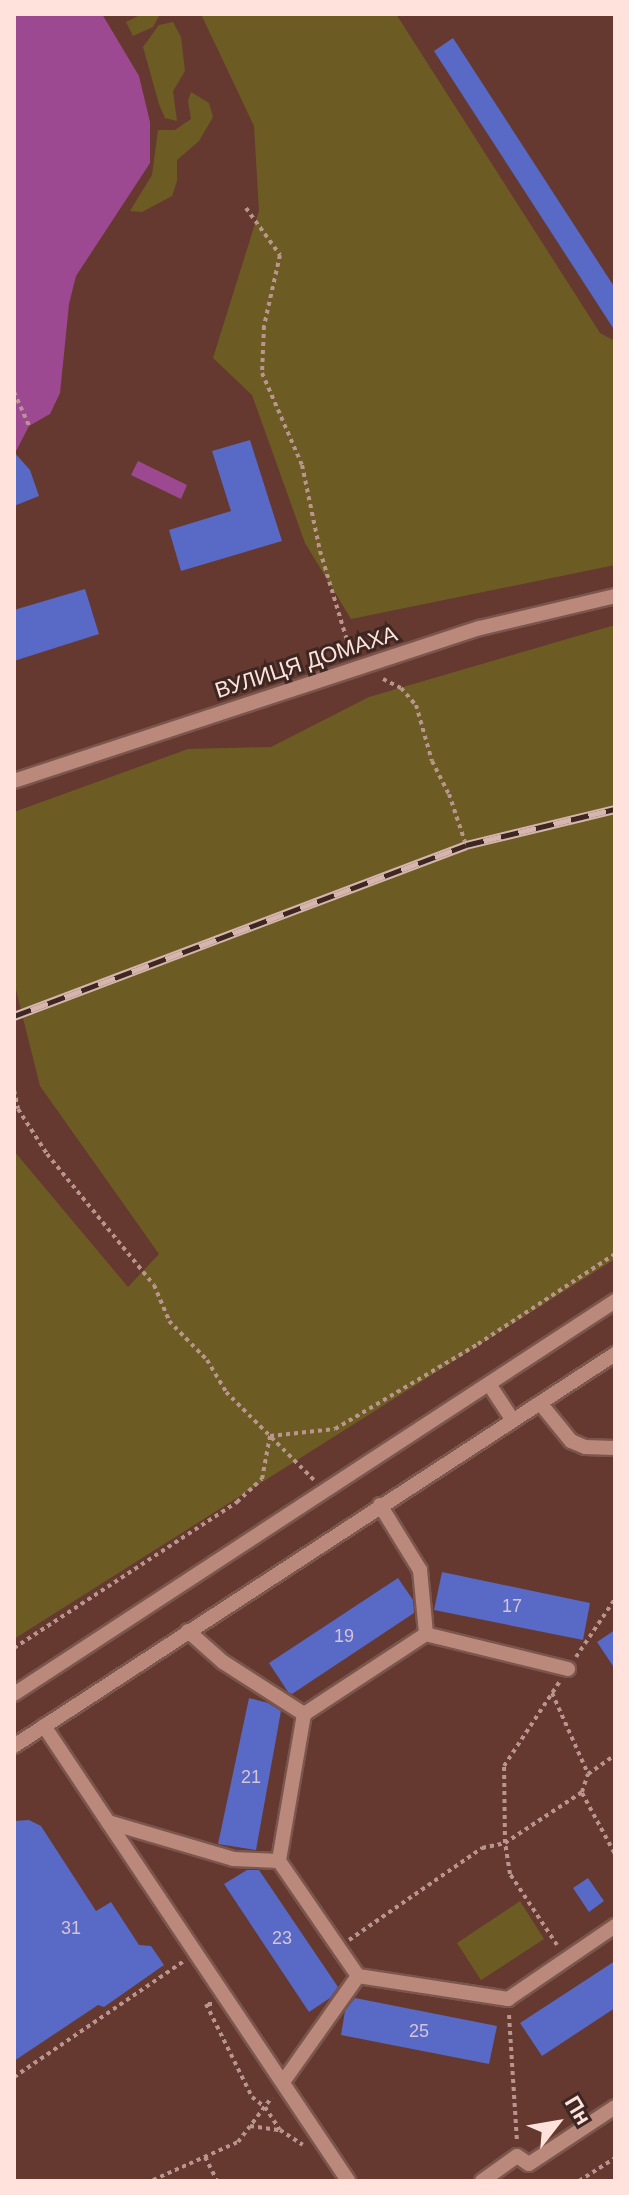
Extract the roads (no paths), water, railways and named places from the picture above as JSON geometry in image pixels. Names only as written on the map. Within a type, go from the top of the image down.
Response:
[{"type":"street","name":"ВУЛИЦЯ ДОМАХА","points":[[14,781],[480,628],[615,596]]},
{"type":"street","points":[[14,1694],[615,1301]]},
{"type":"street","points":[[14,1746],[615,1354]]},
{"type":"street","points":[[489,1384],[512,1419]]},
{"type":"street","points":[[540,1403],[571,1441],[585,1447],[615,1448]]},
{"type":"street","points":[[380,1505],[420,1570],[426,1634]]},
{"type":"street","points":[[188,1631],[223,1662],[304,1714]]},
{"type":"street","points":[[568,1669],[426,1634],[304,1714],[279,1861],[358,1976],[508,1999],[615,1926]]},
{"type":"street","points":[[44,1726],[348,2181]]},
{"type":"street","points":[[108,1822],[234,1859],[279,1861]]},
{"type":"street","points":[[283,2082],[358,1976]]},
{"type":"street","points":[[482,2181],[517,2156],[529,2164],[615,2107]]},
{"type":"railway","points":[[14,1016],[466,845],[615,809]]}]
